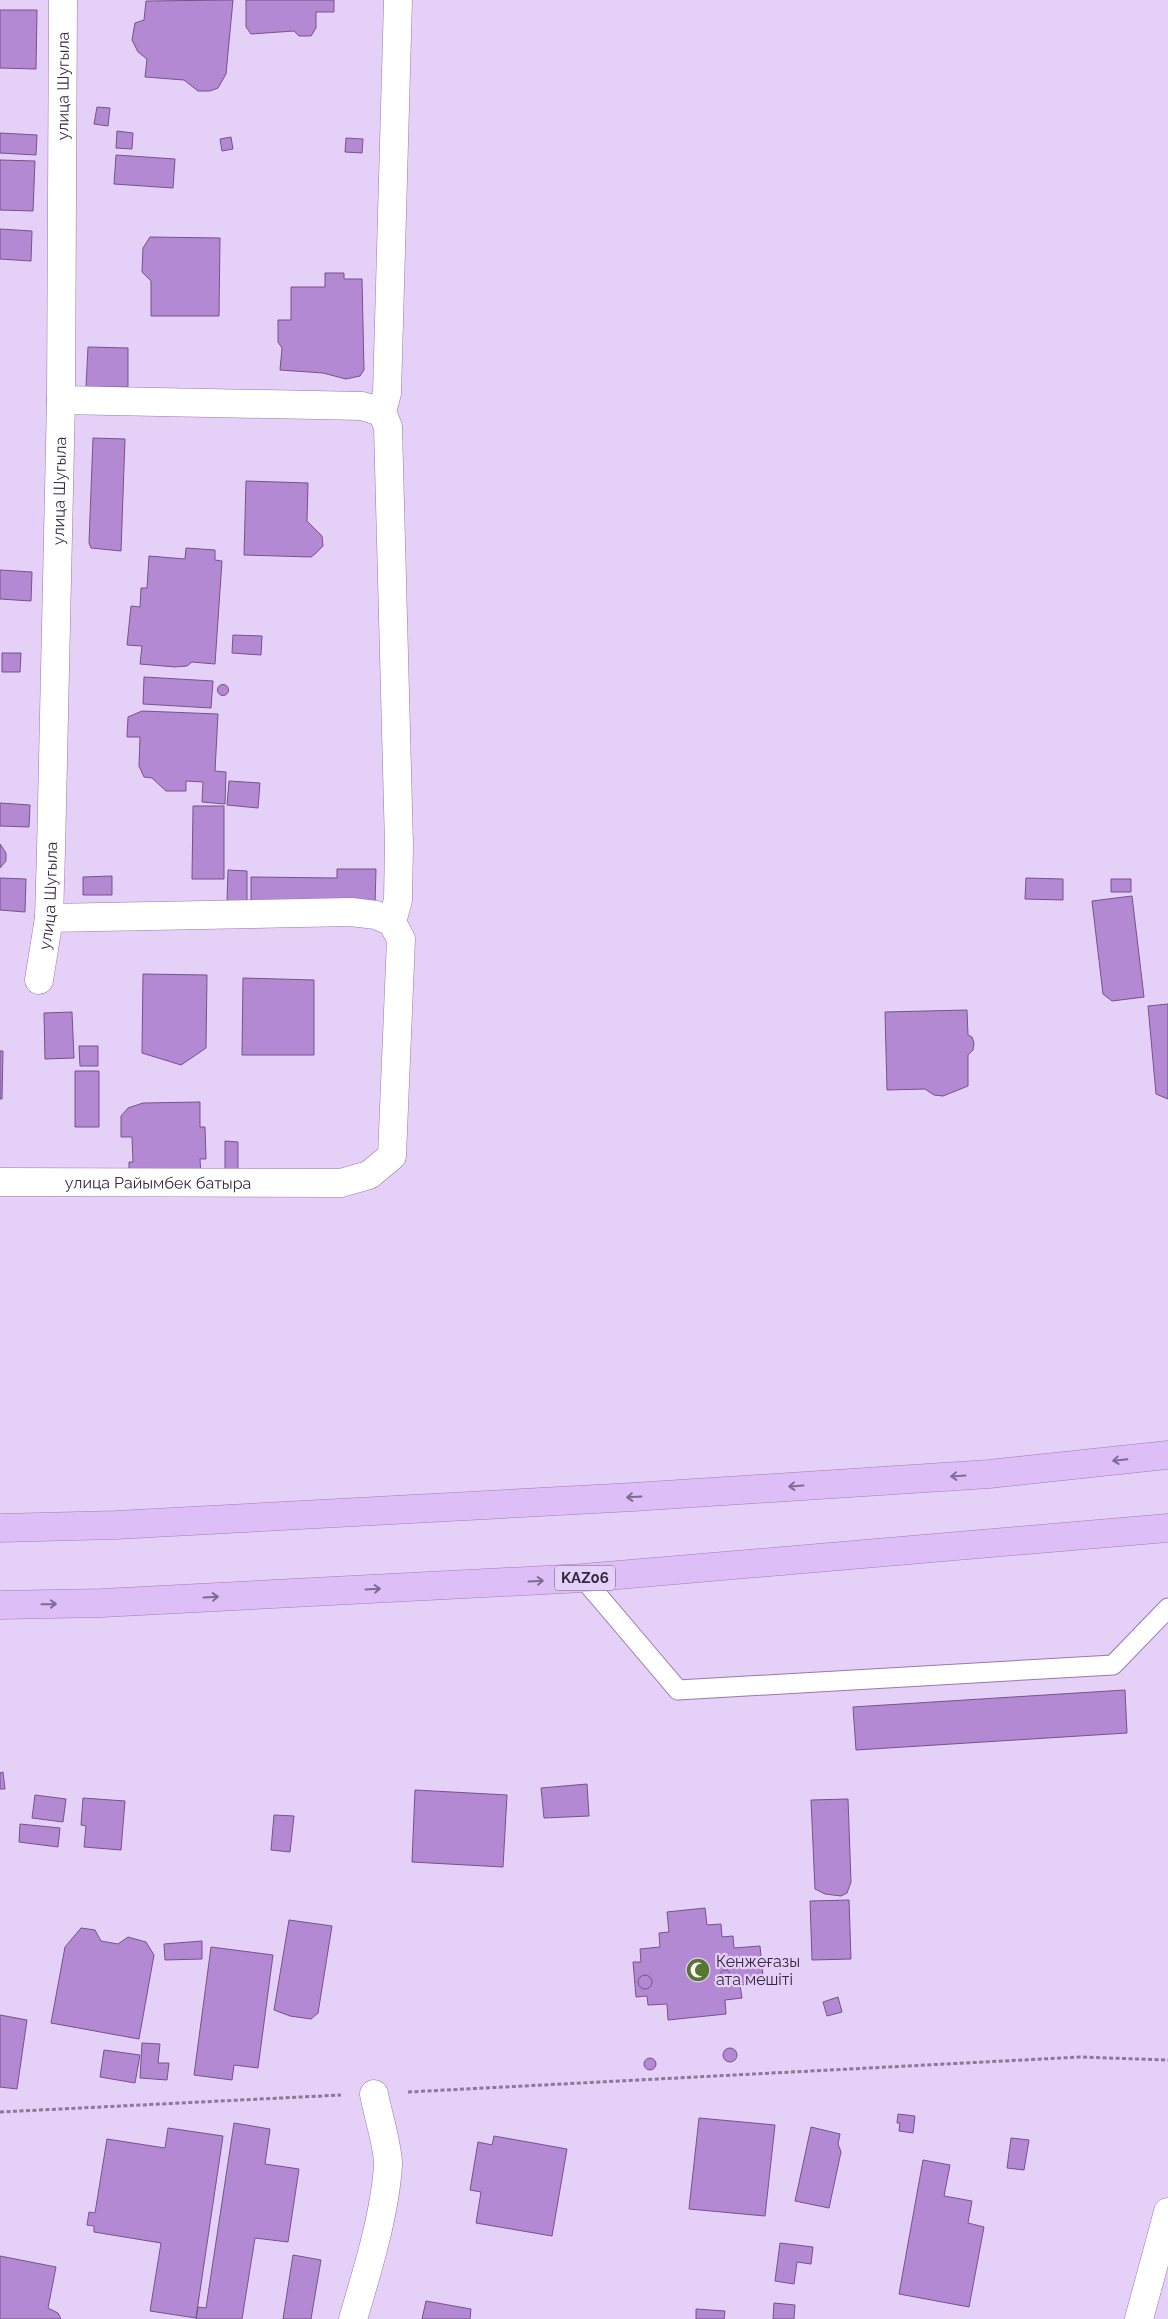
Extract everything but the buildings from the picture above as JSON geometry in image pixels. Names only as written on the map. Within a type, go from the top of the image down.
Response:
[{"type":"highway","points":[[0,1528],[116,1525],[633,1497],[989,1474],[1168,1455]]},
{"type":"highway","name":"KАZ06","points":[[0,1605],[102,1603],[583,1578],[1168,1528]]},
{"type":"street","name":"улица Шугыла","points":[[39,980],[49,918],[61,400],[63,0]]},
{"type":"street","points":[[49,918],[351,912],[376,915],[392,922],[398,900],[399,846],[388,427],[382,412],[387,383],[398,0]]},
{"type":"street","points":[[61,400],[362,406],[382,412]]},
{"type":"street","name":"улица Райымбек батыра","points":[[0,1182],[341,1183],[369,1176],[392,1156],[401,939],[392,922]]},
{"type":"street","points":[[354,2319],[377,2226],[388,2164],[374,2094]]},
{"type":"street","points":[[1138,2319],[1168,2212]]},
{"type":"lane","points":[[583,1578],[678,1690],[1113,1665],[1168,1608]]},
{"type":"path","points":[[0,2112],[1080,2058],[1168,2060]]},
{"type":"place","name":"Кенжеғазы ата мешіті","points":[[698,1970]]}]
